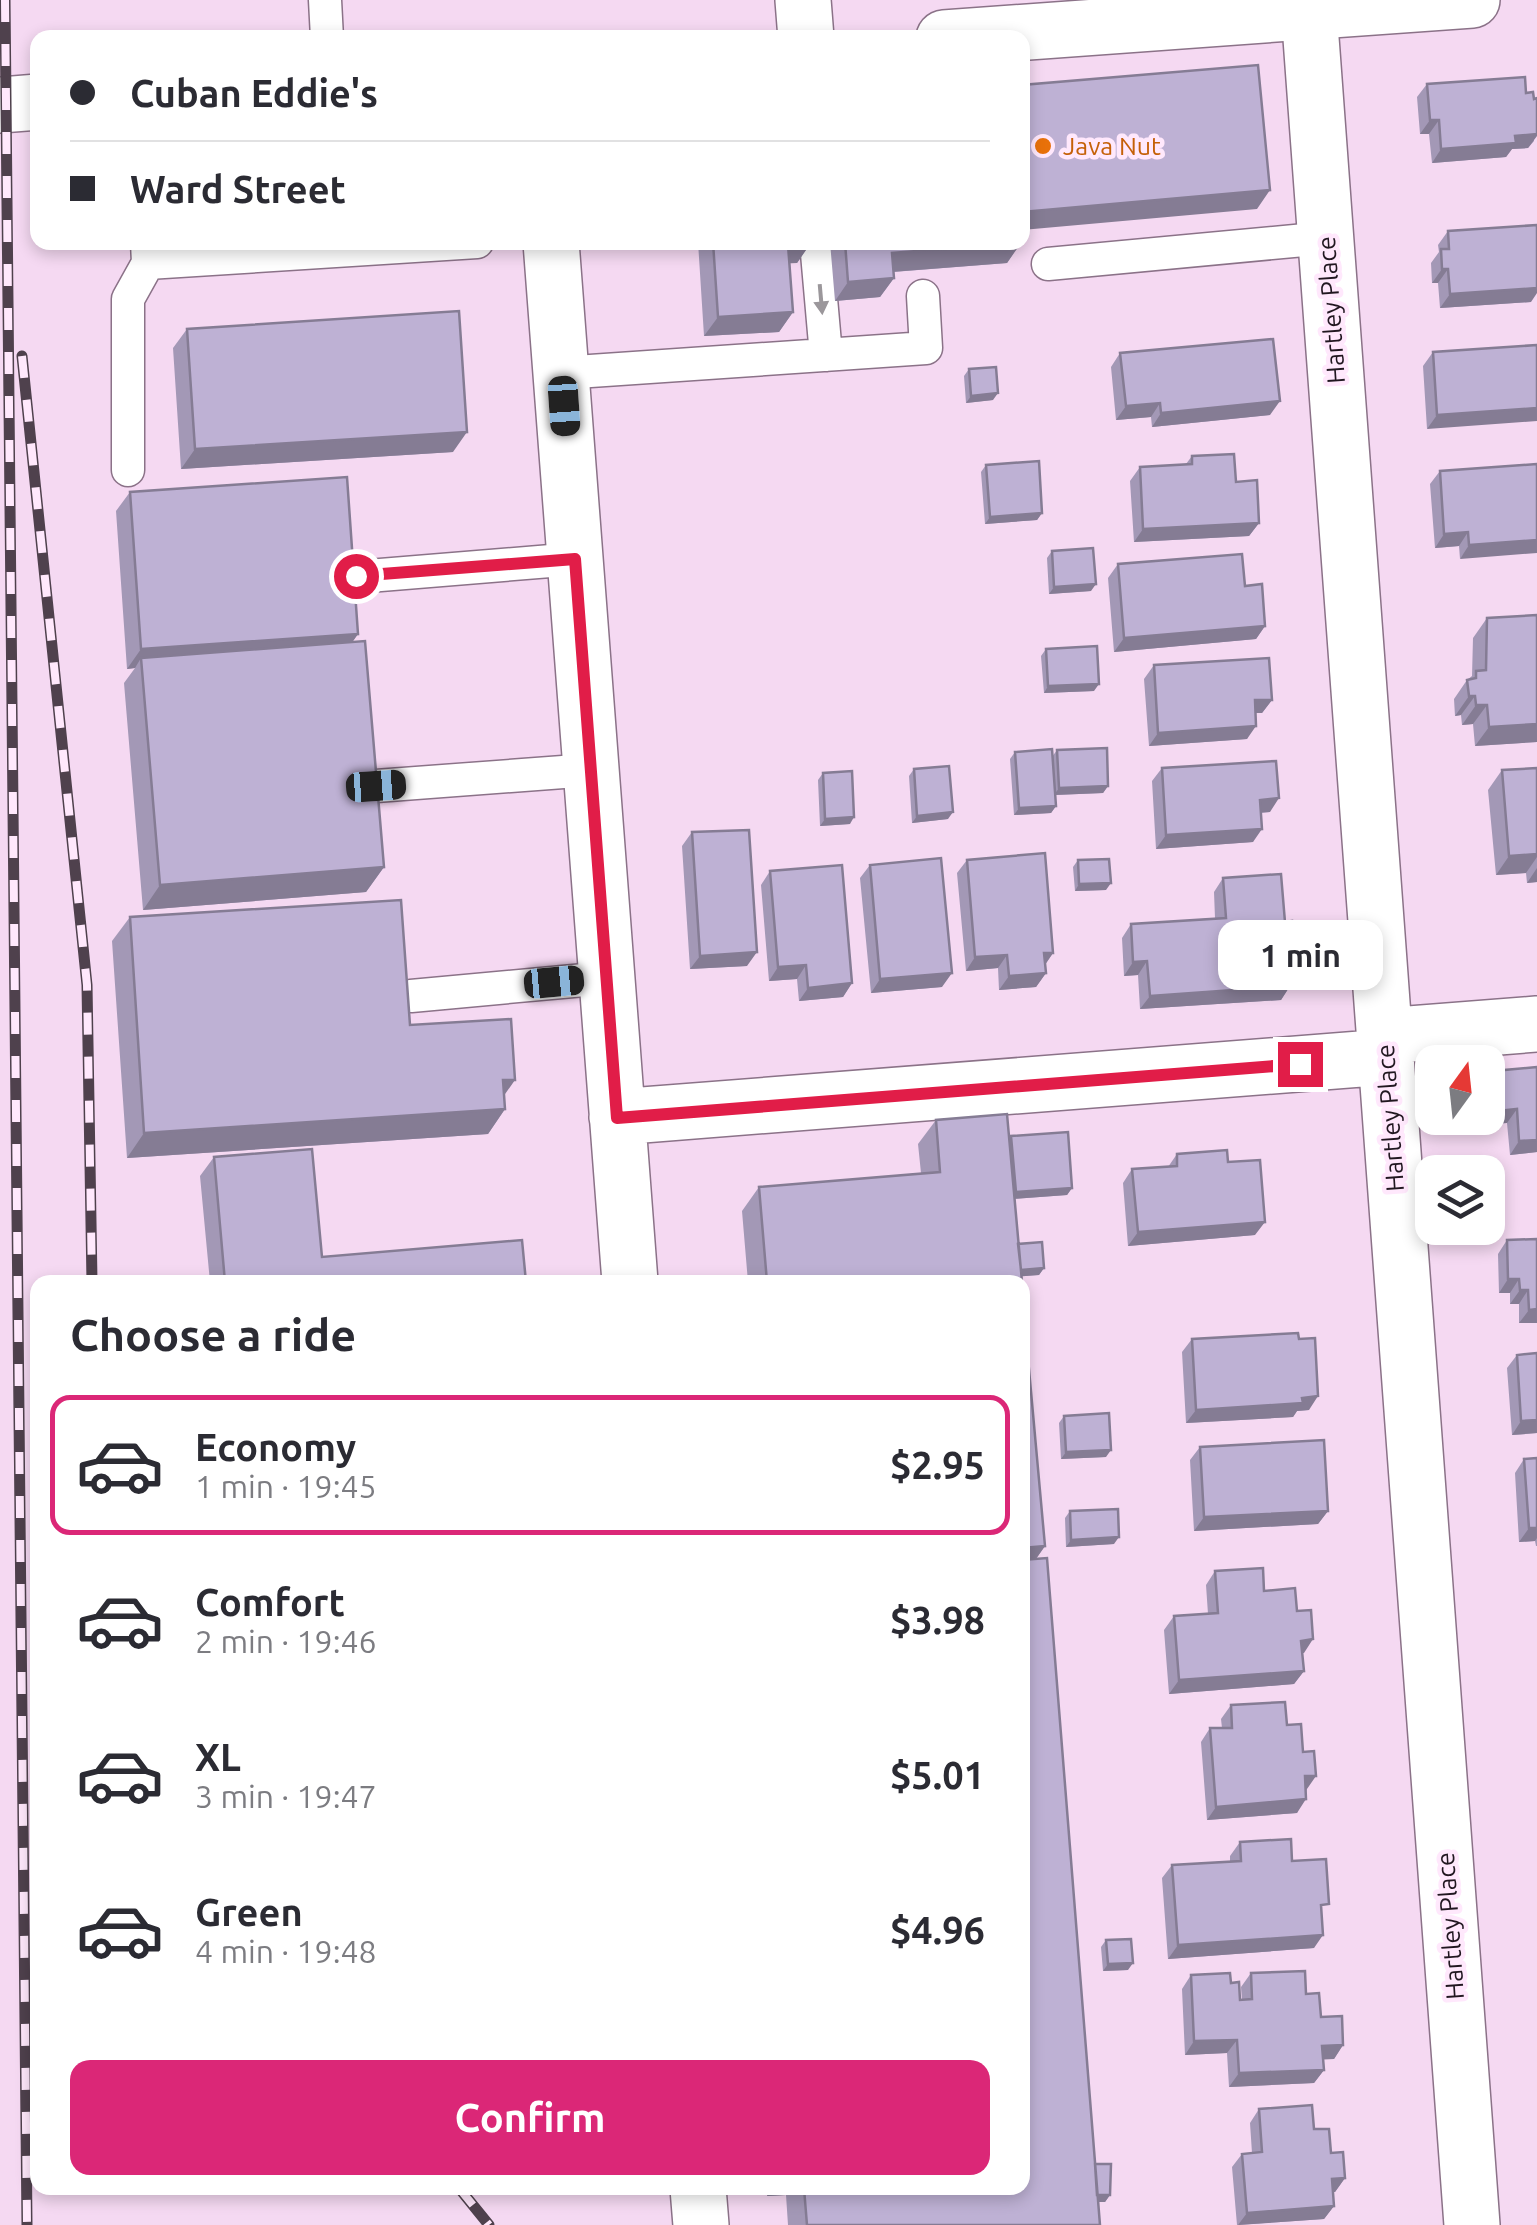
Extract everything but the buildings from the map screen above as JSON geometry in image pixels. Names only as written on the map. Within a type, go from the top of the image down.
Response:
[{"type":"street","points":[[803,0],[805,30]]},
{"type":"street","points":[[1030,32],[1459,0]]},
{"type":"street","name":"Hartley Place","points":[[1309,11],[1472,2225]]},
{"type":"street","points":[[0,105],[30,103]]},
{"type":"street","points":[[552,250],[629,1275]]},
{"type":"street","points":[[617,1118],[1385,1046],[1537,1024]]},
{"type":"street","points":[[699,2195],[701,2225]]},
{"type":"lane","points":[[325,0],[326,30]]},
{"type":"lane","points":[[1048,264],[1326,238]]},
{"type":"lane","points":[[128,470],[128,299],[148,253],[237,250]]},
{"type":"lane","points":[[817,250],[826,355]]},
{"type":"lane","points":[[561,373],[926,348],[923,296]]},
{"type":"lane","points":[[356,576],[575,559]]},
{"type":"lane","points":[[376,786],[590,770]]},
{"type":"lane","points":[[411,996],[606,978]]},
{"type":"railway","points":[[5,0],[27,2225]]},
{"type":"railway","points":[[22,356],[87,985],[92,1275]]},
{"type":"railway","points":[[465,2195],[489,2225]]},
{"type":"place","name":"Java Nut","points":[[1043,146]]},
{"type":"route","points":[[356,576],[575,559],[617,1118],[1300,1064]]}]
